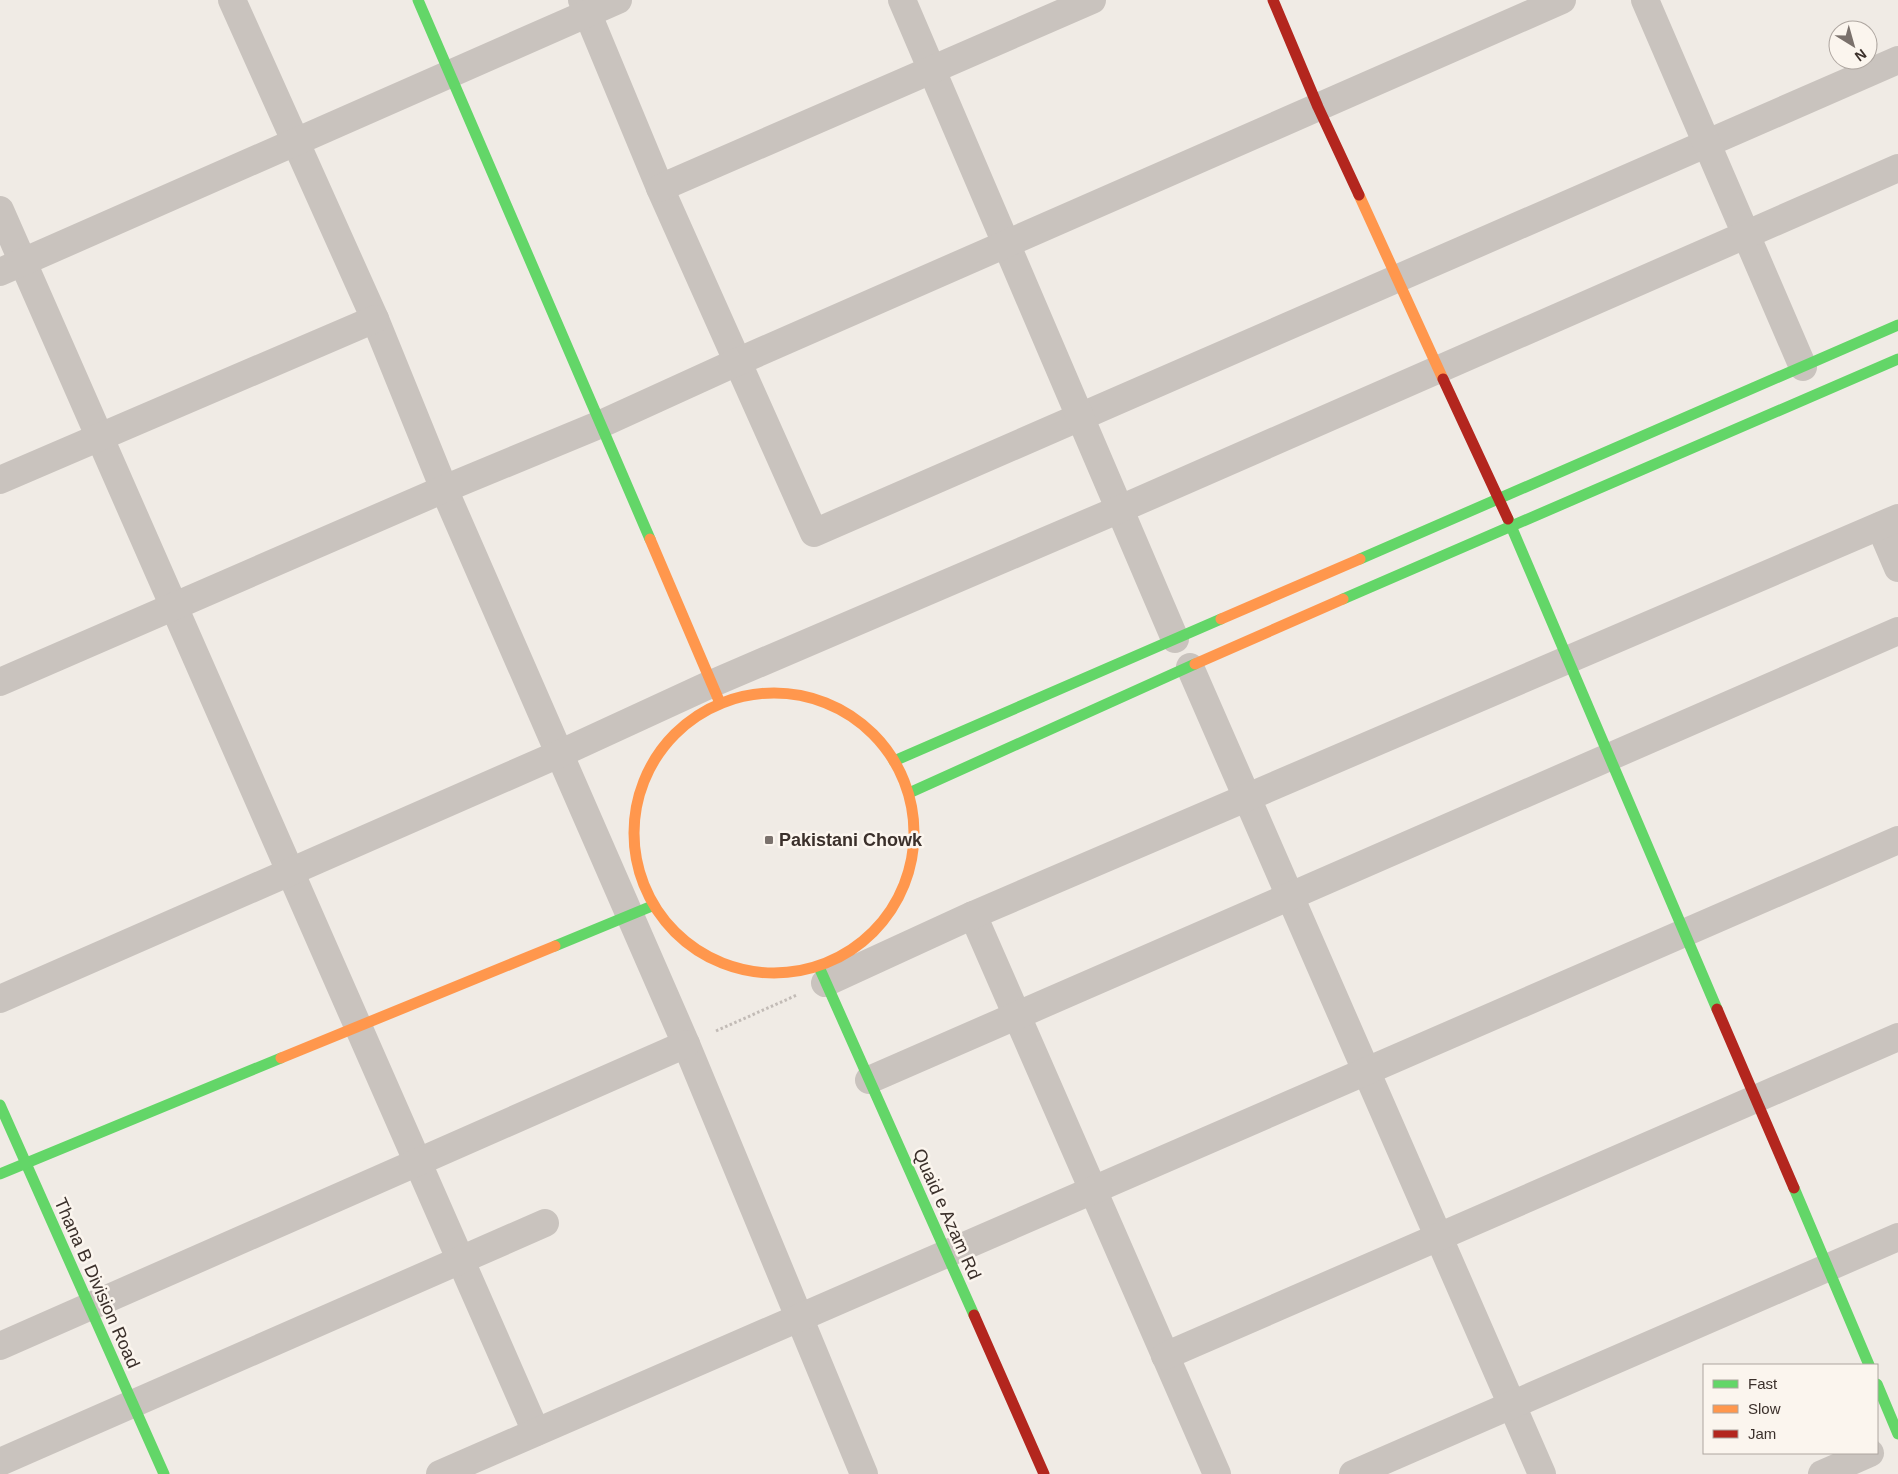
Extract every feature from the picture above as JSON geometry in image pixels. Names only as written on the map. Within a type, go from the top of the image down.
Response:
[{"type":"street","points":[[232,0],[375,319],[444,489],[559,754],[640,910],[686,1044],[864,1474]]},
{"type":"street","points":[[418,0],[716,694]]},
{"type":"street","points":[[12,267],[296,140],[451,74],[585,7],[618,0]]},
{"type":"street","points":[[902,0],[1175,639]]},
{"type":"street","points":[[660,188],[1092,0]]},
{"type":"street","points":[[1273,0],[1318,107],[1511,525],[1868,1364]]},
{"type":"street","points":[[0,682],[444,489],[601,424],[737,362],[1562,0]]},
{"type":"street","points":[[1645,0],[1802,367]]},
{"type":"street","points":[[585,7],[660,188],[814,533],[1898,60]]},
{"type":"street","points":[[0,999],[559,754],[716,694],[1120,509],[1898,168]]},
{"type":"street","points":[[0,210],[12,267],[100,437],[536,1432]]},
{"type":"street","points":[[0,480],[375,319]]},
{"type":"street","points":[[894,761],[1898,325]]},
{"type":"street","points":[[909,794],[1511,525],[1898,359]]},
{"type":"street","points":[[822,975],[859,946],[891,912],[910,871],[915,825],[906,780],[882,741],[847,711],[804,695],[758,692],[716,694],[675,732],[647,770],[633,815],[640,910],[682,942],[724,966],[771,974],[822,975],[973,915],[1889,522],[1898,568]]},
{"type":"street","points":[[869,1080],[1898,631]]},
{"type":"street","points":[[1190,667],[1542,1474]]},
{"type":"street","points":[[440,1474],[1898,840]]},
{"type":"street","points":[[0,1174],[640,910]]},
{"type":"street","points":[[973,915],[1217,1474]]},
{"type":"street","name":"Quaid e Azam Rd","points":[[822,975],[1044,1474]]},
{"type":"street","points":[[1165,1356],[1898,1037]]},
{"type":"street","points":[[0,1346],[686,1044]]},
{"type":"street","name":"Thana B Division Road","points":[[0,1105],[24,1163],[164,1474]]},
{"type":"street","points":[[0,1462],[545,1223]]},
{"type":"street","points":[[1353,1474],[1898,1237]]},
{"type":"street","points":[[1878,1386],[1898,1434]]},
{"type":"street","points":[[1878,1450],[1898,1440]]},
{"type":"street","points":[[1822,1474],[1868,1454]]},
{"type":"path","points":[[686,1044],[822,975]]},
{"type":"traffic: fast","points":[[418,0],[650,539]]},
{"type":"traffic: fast","points":[[1360,559],[1898,325]]},
{"type":"traffic: fast","points":[[1343,599],[1898,359]]},
{"type":"traffic: fast","points":[[1508,519],[1717,1009]]},
{"type":"traffic: fast","points":[[894,761],[1221,619]]},
{"type":"traffic: fast","points":[[909,793],[1195,664]]},
{"type":"traffic: fast","points":[[555,946],[652,906]]},
{"type":"traffic: fast","points":[[819,967],[974,1315]]},
{"type":"traffic: fast","points":[[0,1174],[281,1058]]},
{"type":"traffic: fast","points":[[0,1105],[164,1474]]},
{"type":"traffic: fast","points":[[1794,1188],[1869,1364]]},
{"type":"traffic: fast","points":[[1878,1386],[1898,1434]]},
{"type":"traffic: slow","points":[[1359,195],[1443,379]]},
{"type":"traffic: slow","points":[[650,539],[720,703]]},
{"type":"traffic: slow","points":[[1221,619],[1360,559]]},
{"type":"traffic: slow","points":[[1195,664],[1343,599]]},
{"type":"traffic: slow","points":[[760,693],[788,693],[828,703],[840,709],[863,724],[883,744],[904,779],[912,806],[914,833],[912,860],[904,887],[883,922],[863,942],[840,957],[815,967],[788,973],[760,973],[720,963],[708,957],[685,942],[665,922],[650,899],[640,874],[634,847],[634,819],[644,779],[650,767],[665,744],[685,724],[708,709],[733,699],[760,693]]},
{"type":"traffic: slow","points":[[281,1058],[555,946]]},
{"type":"traffic: jam","points":[[1273,0],[1318,107],[1359,195]]},
{"type":"traffic: jam","points":[[1443,379],[1508,519]]},
{"type":"traffic: jam","points":[[1717,1009],[1794,1188]]},
{"type":"traffic: jam","points":[[974,1315],[1044,1474]]},
{"type":"place","name":"Pakistani Chowk","points":[[769,840]]}]
